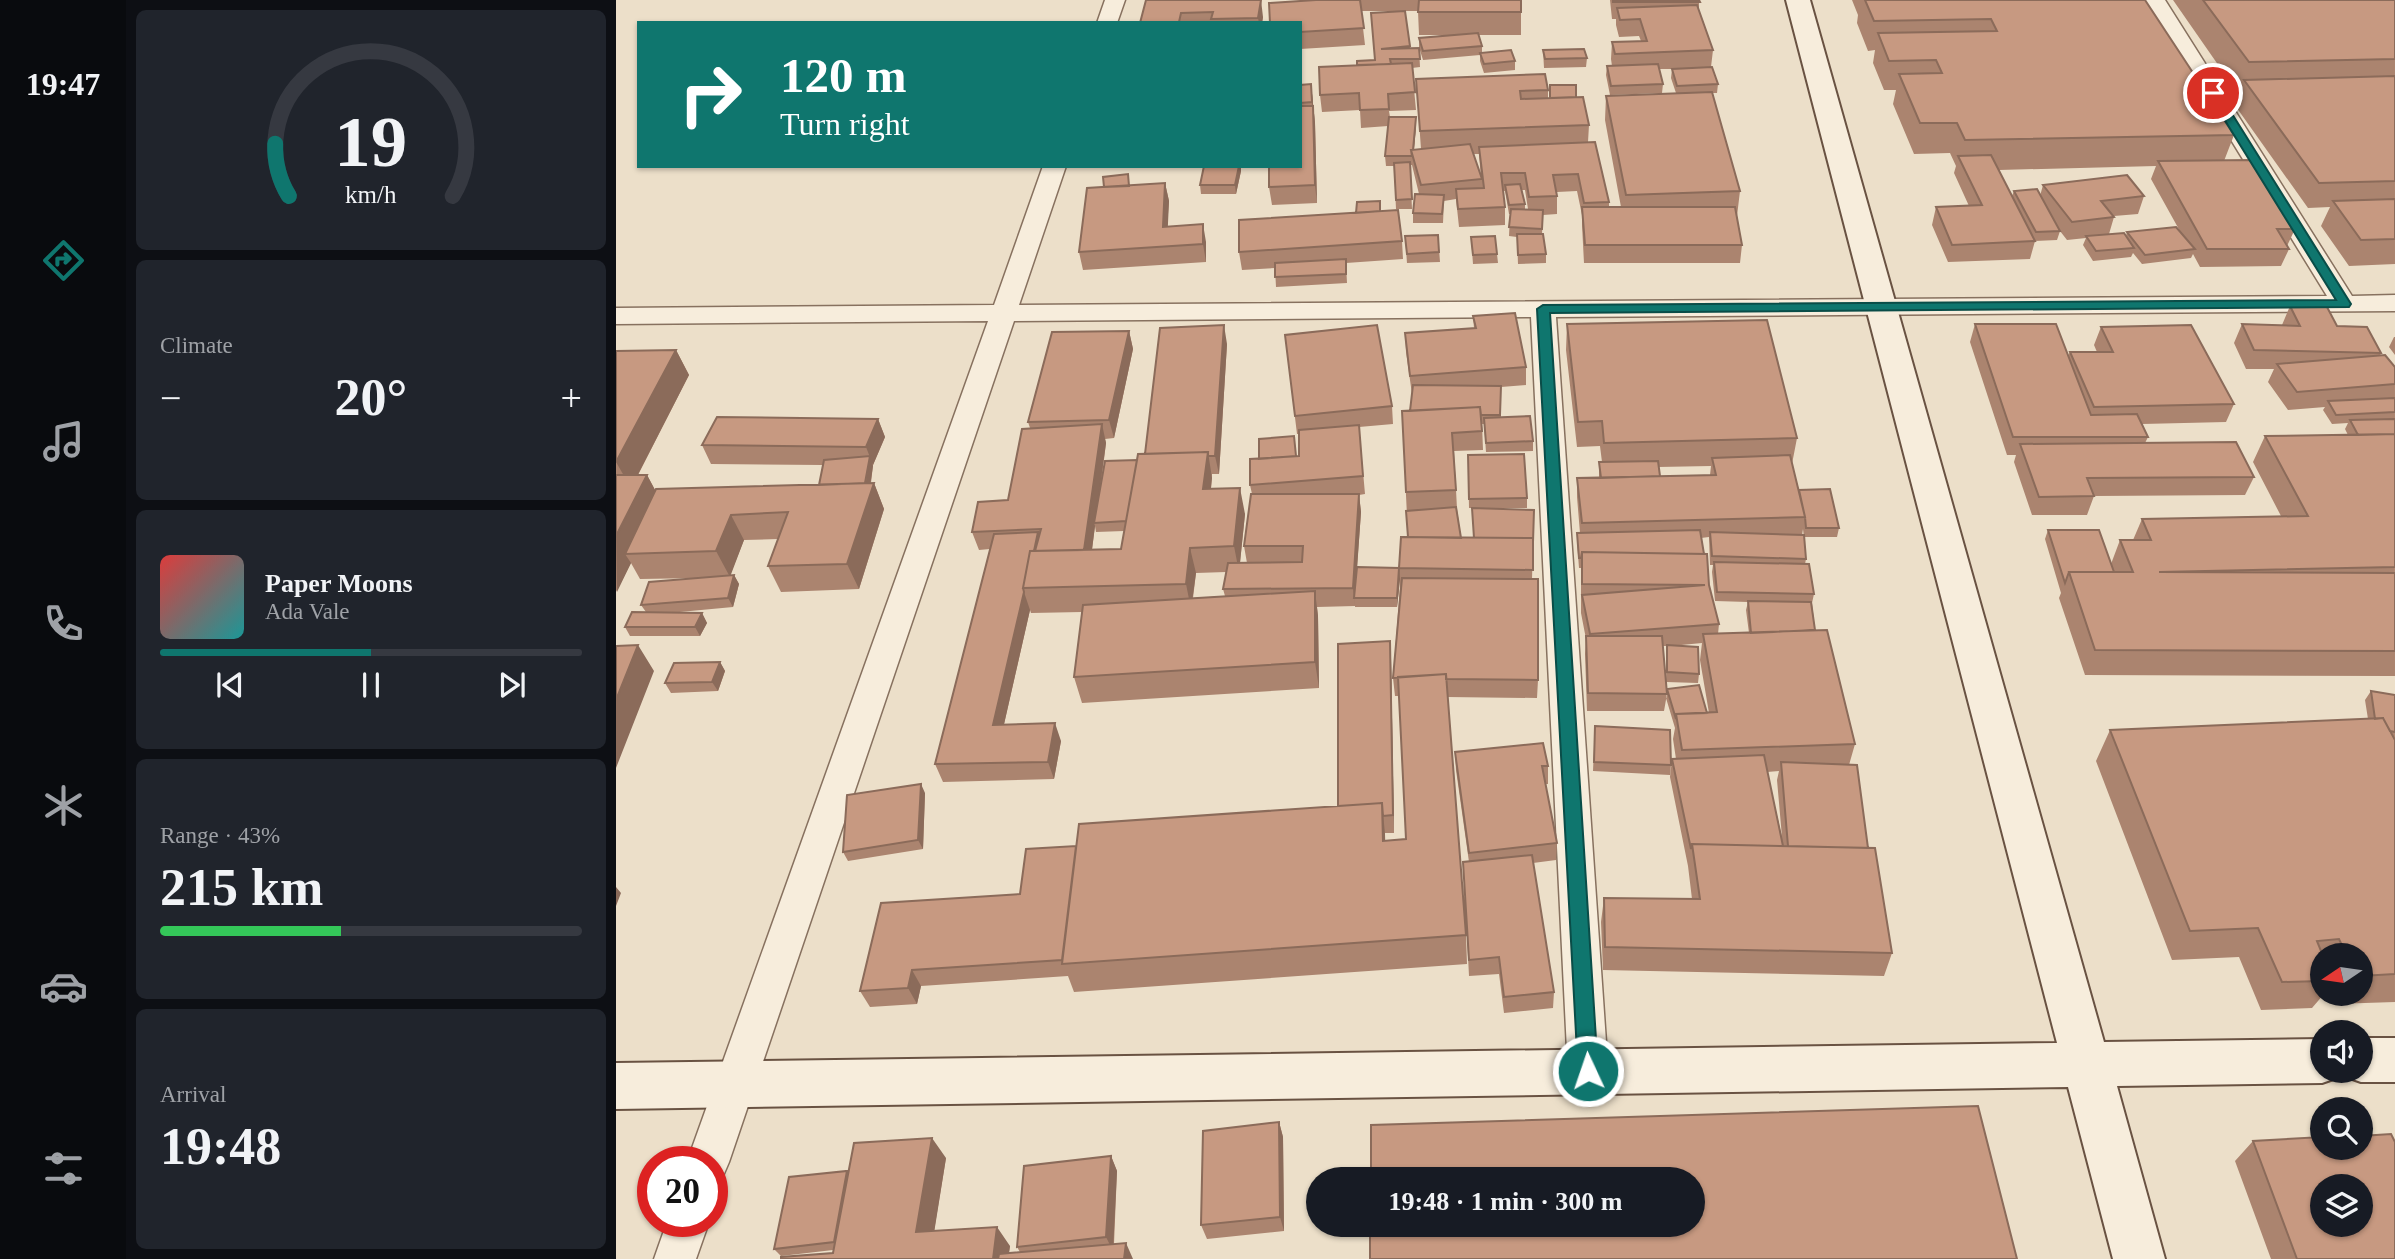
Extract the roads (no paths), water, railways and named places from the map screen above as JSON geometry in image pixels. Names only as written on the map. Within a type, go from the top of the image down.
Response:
[{"type":"street","points":[[1798,0],[2084,1065],[2139,1259]]},
{"type":"street","points":[[2373,1060],[2395,1060]]},
{"type":"street","points":[[616,1086],[2310,1061]]},
{"type":"lane","points":[[1108,21],[1115,0]]},
{"type":"lane","points":[[2155,0],[2344,304]]},
{"type":"lane","points":[[713,1146],[1001,313],[1054,168]]},
{"type":"lane","points":[[616,316],[2395,303]]},
{"type":"lane","points":[[1543,309],[1588,1071]]},
{"type":"lane","points":[[676,1259],[683,1237]]}]
